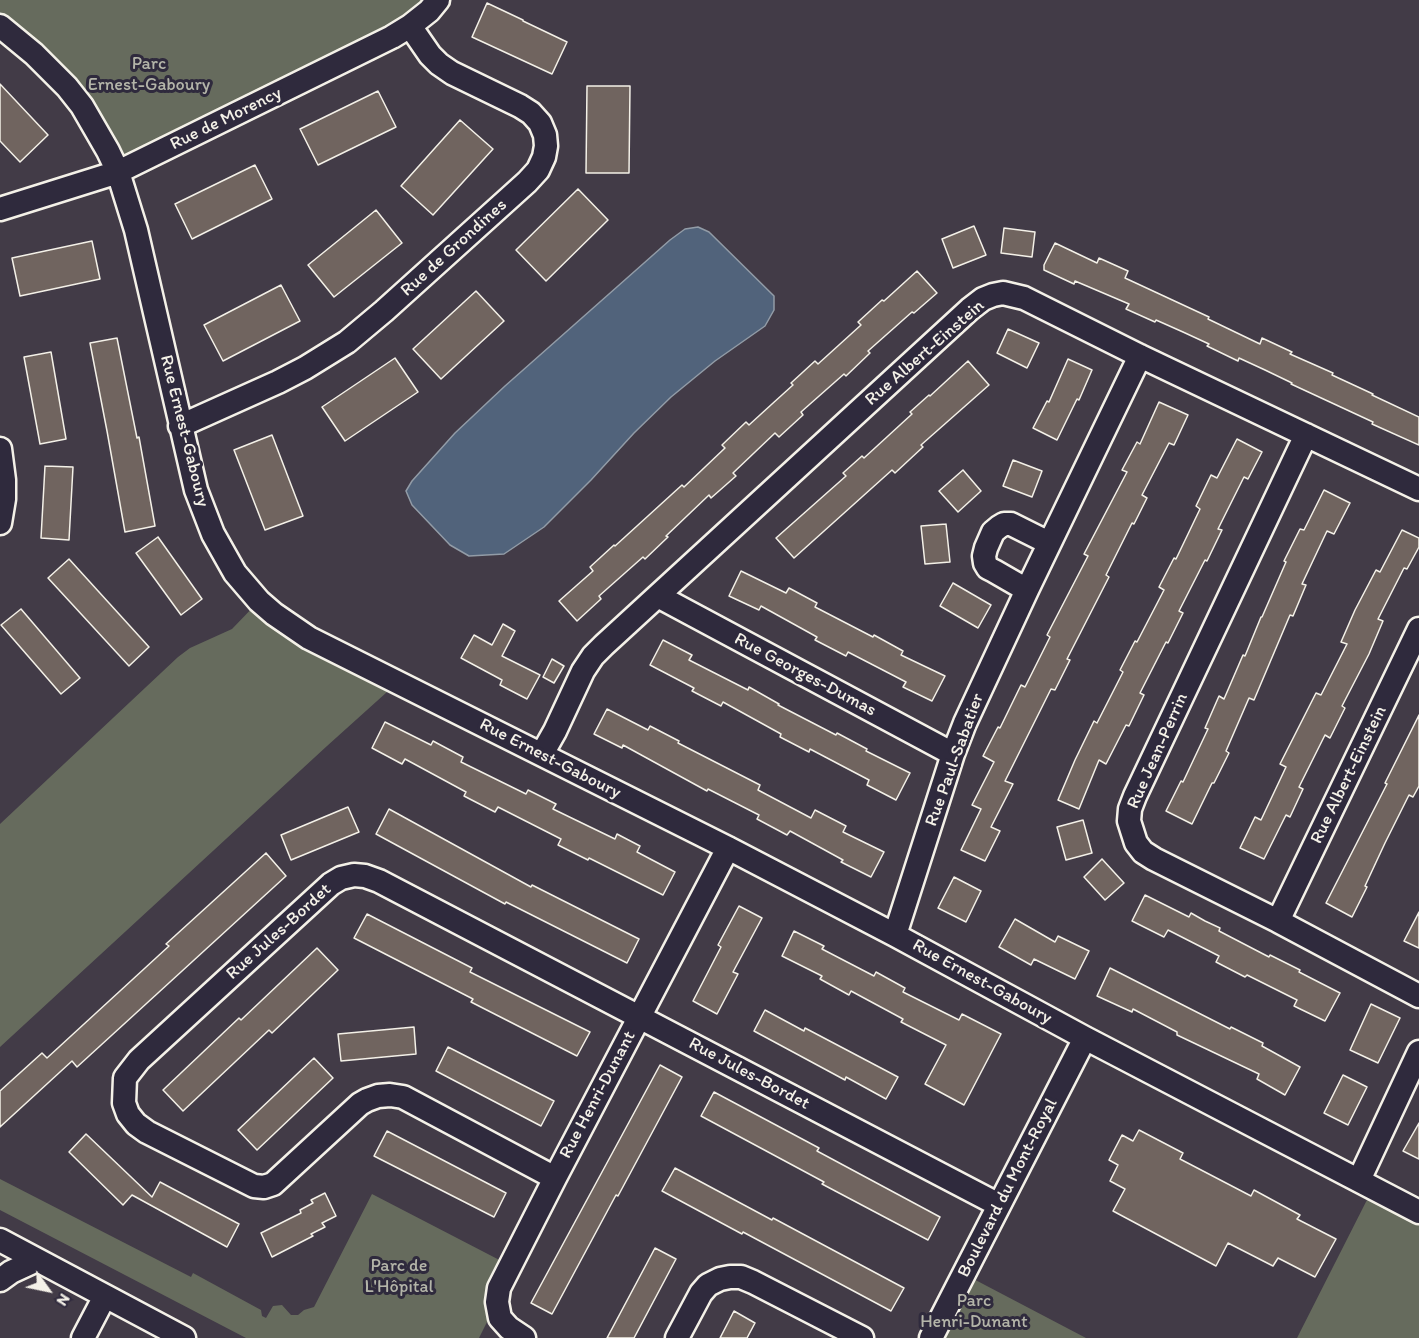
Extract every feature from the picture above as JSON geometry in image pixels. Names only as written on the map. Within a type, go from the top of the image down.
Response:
[{"type":"street","name":"Rue de Morency","points":[[0,209],[118,172],[392,37],[429,11],[438,0]]},
{"type":"street","name":"Rue Ernest-Gaboury","points":[[0,26],[52,70],[68,87],[98,130],[118,172],[145,264],[196,490],[213,534],[235,573],[259,601],[274,614],[309,638],[728,849],[1419,1212]]},
{"type":"street","name":"Rue de Grondines","points":[[180,426],[278,382],[320,360],[347,342],[527,182],[537,170],[544,157],[546,146],[545,135],[540,123],[520,106],[452,73],[430,55],[410,26]]},
{"type":"street","name":"Rue Albert-Einstein","points":[[542,754],[583,671],[593,656],[970,309],[993,295],[1003,293],[1024,298],[1419,489]]},
{"type":"street","name":"Rue Paul-Sabatier","points":[[894,935],[965,723],[1026,590],[1140,356]]},
{"type":"street","name":"Rue Jean-Perrin","points":[[1306,435],[1135,796],[1130,809],[1132,832],[1143,852],[1154,859],[1278,921],[1419,996]]},
{"type":"street","points":[[0,449],[4,490],[0,523]]},
{"type":"street","points":[[1026,590],[988,568],[985,563],[986,548],[993,532],[1004,524],[1011,524],[1049,543]]},
{"type":"street","name":"Rue Georges-Dumas","points":[[658,596],[953,754]]},
{"type":"street","name":"Rue Albert-Einstein","points":[[1278,921],[1419,629]]},
{"type":"street","name":"Rue Henri-Dunant","points":[[524,1338],[508,1328],[498,1310],[497,1297],[504,1278],[728,849]]},
{"type":"street","name":"Rue Jules-Bordet","points":[[555,1178],[403,1097],[390,1095],[378,1096],[360,1104],[273,1184],[264,1187],[254,1186],[147,1132],[136,1124],[128,1114],[124,1103],[125,1078],[139,1060],[331,884],[341,878],[354,875],[365,876],[380,881],[999,1205]]},
{"type":"street","name":"Boulevard du Mont-Royal","points":[[931,1338],[1085,1038]]},
{"type":"street","points":[[1359,1180],[1419,1052]]},
{"type":"street","points":[[0,1240],[184,1338]]},
{"type":"street","points":[[0,1280],[11,1272],[37,1260]]},
{"type":"street","points":[[677,1338],[701,1293],[708,1285],[730,1276],[741,1277],[753,1282],[862,1338]]},
{"type":"street","points":[[83,1338],[105,1296]]},
{"type":"green space","name":"Parc Ernest-Gaboury","points":[[0,0],[438,0],[118,172],[108,151],[0,26]]},
{"type":"green space","points":[[259,601],[397,683],[0,1047],[0,824],[178,657],[190,648],[232,629]]},
{"type":"green space","name":"Parc de L'Hôpital","points":[[0,1179],[191,1277],[193,1273],[261,1310],[262,1316],[266,1318],[273,1306],[282,1305],[291,1315],[298,1315],[314,1307],[372,1194],[511,1266],[497,1302],[479,1338],[246,1338],[0,1210]]},
{"type":"green space","points":[[1373,1188],[1419,1212],[1419,1338],[1297,1338]]},
{"type":"green space","name":"Parc Henri-Dunant","points":[[964,1274],[1086,1338],[931,1338]]},
{"type":"water","points":[[698,227],[709,232],[774,296],[774,310],[765,326],[715,361],[671,397],[544,527],[504,554],[469,556],[450,545],[412,505],[406,491],[412,481],[455,433],[505,386],[670,240],[685,229]]},
{"type":"building","points":[[487,3],[567,42],[552,74],[472,37]]},
{"type":"building","points":[[0,84],[48,135],[20,162],[0,141]]},
{"type":"building","points":[[587,86],[630,86],[629,173],[586,173]]},
{"type":"building","points":[[378,91],[396,127],[318,165],[300,129]]},
{"type":"building","points":[[460,120],[493,149],[433,215],[401,186]]},
{"type":"building","points":[[255,165],[272,199],[192,239],[175,204]]},
{"type":"building","points":[[578,189],[608,220],[546,281],[516,250]]},
{"type":"building","points":[[376,210],[402,243],[334,297],[308,265]]},
{"type":"building","points":[[974,226],[986,255],[953,268],[942,239]]},
{"type":"building","points":[[1004,228],[1035,232],[1032,257],[1001,253]]},
{"type":"building","points":[[92,241],[100,279],[20,296],[12,258]]},
{"type":"building","points":[[1055,243],[1097,263],[1099,258],[1128,271],[1125,278],[1209,317],[1208,319],[1260,344],[1262,338],[1292,352],[1290,354],[1419,417],[1419,445],[1265,370],[1239,358],[1238,361],[1207,346],[1209,344],[1126,309],[1129,304],[1075,281],[1074,284],[1044,270],[1044,265]]},
{"type":"building","points":[[917,271],[937,293],[868,351],[870,353],[846,376],[844,374],[801,412],[803,415],[779,437],[775,433],[733,473],[736,476],[711,498],[709,495],[645,559],[643,557],[599,596],[601,599],[577,621],[559,601],[593,571],[590,567],[682,485],[684,487],[725,448],[722,445],[746,422],[749,425],[793,385],[791,383],[815,361],[818,364],[861,325],[858,322]]},
{"type":"building","points":[[281,285],[300,321],[223,361],[204,325]]},
{"type":"building","points":[[476,291],[504,321],[441,379],[413,349]]},
{"type":"building","points":[[1008,329],[1039,343],[1027,368],[997,353]]},
{"type":"building","points":[[117,338],[137,438],[139,437],[155,526],[125,532],[90,343]]},
{"type":"building","points":[[51,352],[66,439],[40,444],[24,357]]},
{"type":"building","points":[[395,358],[418,392],[345,441],[322,407]]},
{"type":"building","points":[[1068,359],[1092,370],[1057,440],[1033,428],[1047,401],[1049,402]]},
{"type":"building","points":[[968,361],[989,385],[921,445],[923,447],[895,473],[892,470],[794,558],[776,538],[846,476],[843,473],[862,456],[864,458],[912,414],[910,412]]},
{"type":"building","points":[[1159,402],[1188,415],[1174,445],[1169,443],[1142,495],[1147,498],[1106,575],[1109,577],[1067,659],[1070,660],[1055,690],[1051,689],[1005,781],[1013,784],[991,827],[1000,831],[985,861],[961,850],[981,809],[972,805],[994,762],[983,756],[1021,685],[1025,687],[1050,637],[1047,635],[1088,556],[1084,554],[1127,472],[1122,470],[1137,442],[1140,444]]},
{"type":"building","points":[[272,435],[303,516],[265,530],[234,450]]},
{"type":"building","points":[[1237,439],[1262,452],[1248,479],[1244,477],[1218,529],[1222,530],[1179,611],[1183,613],[1168,643],[1166,642],[1140,693],[1144,695],[1129,726],[1126,725],[1106,764],[1099,760],[1079,809],[1058,800],[1094,721],[1097,723],[1123,672],[1120,670],[1164,590],[1159,587],[1174,558],[1176,559],[1200,509],[1196,506],[1211,475],[1217,478]]},
{"type":"building","points":[[1013,460],[1042,471],[1032,497],[1003,486]]},
{"type":"building","points":[[45,466],[73,467],[69,540],[41,538]]},
{"type":"building","points":[[963,470],[981,491],[958,512],[939,491]]},
{"type":"building","points":[[1324,490],[1350,503],[1334,534],[1327,531],[1302,584],[1306,585],[1293,616],[1290,615],[1254,700],[1249,698],[1226,751],[1229,753],[1192,824],[1166,811],[1181,781],[1183,782],[1208,729],[1205,728],[1219,696],[1224,699],[1243,655],[1245,656],[1286,562],[1284,561],[1300,529],[1304,530]]},
{"type":"building","points":[[946,524],[950,562],[925,564],[921,526]]},
{"type":"building","points":[[1402,530],[1419,538],[1419,547],[1407,569],[1404,568],[1378,619],[1383,621],[1342,706],[1345,708],[1330,738],[1325,735],[1299,787],[1303,789],[1290,817],[1286,815],[1264,859],[1240,848],[1255,817],[1261,820],[1286,767],[1280,764],[1316,693],[1321,695],[1347,644],[1341,642],[1355,610],[1376,570],[1380,572]]},
{"type":"building","points":[[158,537],[202,599],[181,615],[136,553]]},
{"type":"building","points":[[69,559],[149,647],[129,666],[48,578]]},
{"type":"building","points":[[741,571],[786,593],[789,588],[817,603],[815,607],[873,637],[874,635],[903,651],[901,655],[945,676],[932,701],[903,687],[906,682],[848,652],[846,656],[815,640],[817,637],[761,606],[759,610],[729,596]]},
{"type":"building","points":[[953,583],[991,605],[978,628],[940,606]]},
{"type":"building","points":[[21,609],[80,678],[61,694],[1,625]]},
{"type":"building","points":[[503,624],[515,631],[502,656],[540,675],[527,699],[500,685],[502,680],[461,658],[474,635],[492,645]]},
{"type":"building","points":[[663,640],[692,655],[689,660],[748,690],[749,687],[778,705],[836,735],[837,733],[867,749],[866,751],[910,773],[896,800],[867,785],[869,780],[810,749],[809,752],[780,737],[781,734],[723,702],[721,706],[692,691],[694,688],[650,665]]},
{"type":"building","points":[[552,659],[564,666],[554,683],[543,677]]},
{"type":"building","points":[[607,709],[648,730],[650,726],[679,741],[678,743],[760,785],[758,790],[811,818],[815,810],[846,826],[843,832],[884,852],[871,877],[790,831],[787,835],[757,819],[759,815],[708,789],[707,791],[623,745],[622,748],[594,734]]},
{"type":"building","points":[[1419,715],[1419,786],[1413,797],[1409,795],[1352,917],[1326,903],[1387,784],[1385,783]]},
{"type":"building","points":[[385,722],[431,745],[433,741],[463,757],[461,762],[526,794],[528,790],[556,804],[553,809],[615,839],[617,834],[640,846],[637,852],[675,872],[663,895],[558,845],[561,839],[498,807],[495,812],[464,796],[466,792],[405,759],[402,764],[372,748]]},
{"type":"building","points":[[348,807],[359,832],[291,860],[281,835]]},
{"type":"building","points":[[389,809],[531,887],[532,885],[639,939],[627,963],[506,902],[505,904],[376,834]]},
{"type":"building","points":[[1083,820],[1092,853],[1066,860],[1057,827]]},
{"type":"building","points":[[266,853],[286,876],[77,1067],[72,1061],[0,1127],[0,1091],[42,1053],[47,1058],[169,946],[166,944]]},
{"type":"building","points":[[1102,859],[1124,883],[1105,900],[1084,877]]},
{"type":"building","points":[[954,877],[981,891],[966,922],[938,908]]},
{"type":"building","points":[[1145,895],[1189,917],[1191,913],[1220,928],[1219,931],[1300,970],[1299,972],[1340,993],[1325,1021],[1294,1006],[1297,1000],[1216,962],[1219,956],[1168,930],[1164,937],[1132,921]]},
{"type":"building","points":[[739,906],[762,918],[733,972],[738,974],[717,1014],[693,1001],[721,947],[718,945]]},
{"type":"building","points":[[1419,912],[1419,948],[1404,941]]},
{"type":"building","points":[[367,914],[472,968],[470,972],[590,1032],[577,1056],[471,1002],[473,999],[354,938]]},
{"type":"building","points":[[1015,919],[1055,942],[1058,936],[1089,951],[1075,979],[1034,959],[1031,965],[999,947]]},
{"type":"building","points":[[794,931],[824,946],[822,949],[874,976],[876,972],[905,988],[903,992],[959,1020],[962,1014],[1001,1034],[964,1105],[925,1084],[946,1045],[901,1022],[903,1019],[851,991],[849,995],[820,979],[822,976],[782,956]]},
{"type":"building","points":[[317,948],[338,970],[272,1033],[269,1030],[183,1111],[163,1090]]},
{"type":"building","points":[[1110,968],[1230,1029],[1231,1027],[1263,1043],[1262,1046],[1300,1067],[1285,1095],[1257,1079],[1259,1074],[1177,1035],[1177,1032],[1133,1009],[1132,1012],[1097,996]]},
{"type":"building","points":[[1371,1004],[1400,1018],[1378,1063],[1350,1050]]},
{"type":"building","points":[[765,1010],[804,1031],[805,1028],[898,1077],[886,1099],[846,1077],[845,1080],[754,1031]]},
{"type":"building","points":[[414,1027],[416,1054],[341,1061],[338,1034]]},
{"type":"building","points":[[448,1047],[554,1101],[541,1126],[436,1071]]},
{"type":"building","points":[[314,1058],[333,1078],[257,1150],[238,1130]]},
{"type":"building","points":[[660,1065],[682,1077],[552,1314],[531,1303]]},
{"type":"building","points":[[1343,1075],[1367,1087],[1348,1125],[1324,1113]]},
{"type":"building","points":[[714,1092],[819,1148],[817,1151],[940,1217],[928,1240],[701,1116]]},
{"type":"building","points":[[1419,1123],[1419,1159],[1403,1151]]},
{"type":"building","points":[[1139,1130],[1183,1153],[1180,1159],[1251,1196],[1254,1190],[1300,1215],[1297,1219],[1336,1239],[1315,1277],[1278,1258],[1273,1266],[1228,1243],[1216,1266],[1113,1211],[1125,1189],[1110,1181],[1118,1165],[1109,1160],[1122,1135],[1133,1141]]},
{"type":"building","points":[[387,1131],[506,1193],[494,1217],[374,1156]]},
{"type":"building","points":[[86,1134],[152,1197],[160,1182],[239,1224],[227,1247],[132,1195],[123,1205],[69,1152]]},
{"type":"building","points":[[675,1168],[904,1288],[891,1311],[662,1191]]},
{"type":"building","points":[[325,1193],[336,1216],[322,1223],[325,1227],[311,1234],[313,1236],[272,1257],[261,1233],[301,1213],[300,1210],[313,1203],[311,1200]]},
{"type":"building","points":[[655,1248],[676,1259],[634,1338],[607,1338]]},
{"type":"building","points":[[734,1311],[755,1323],[747,1338],[720,1338]]}]
